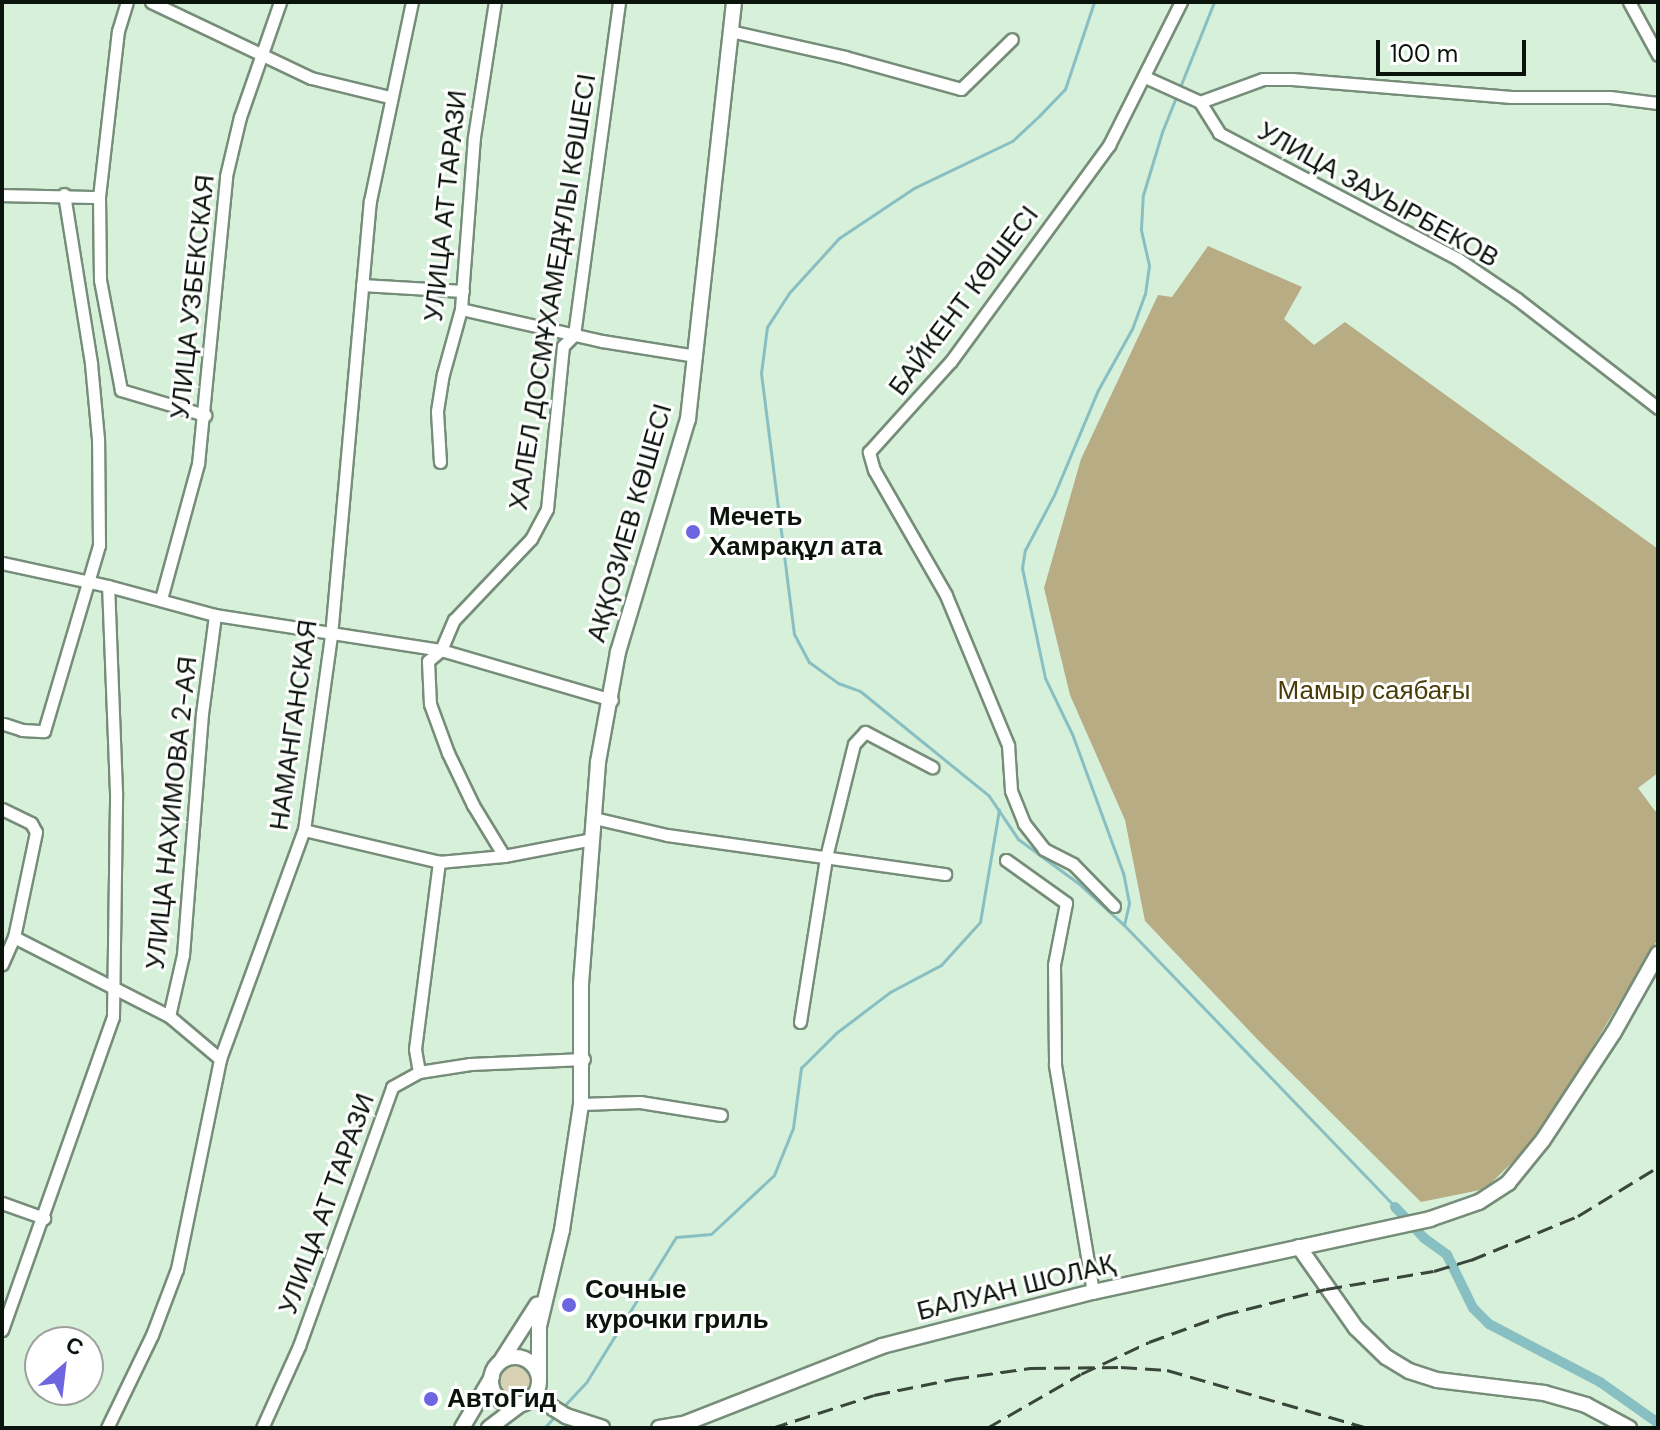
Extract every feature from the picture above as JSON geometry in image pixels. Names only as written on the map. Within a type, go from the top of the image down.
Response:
[{"type":"main road","name":"АҚҚОЗИЕВ КӨШЕСІ","points":[[539,1377],[539,1326],[566,1209],[581,1104],[584,1059],[581,984],[598,762],[612,700],[618,652],[688,419],[712,179],[734,2]]},
{"type":"main road","name":"БАЛУАН ШОЛАҚ","points":[[659,1428],[686,1423],[882,1346],[1093,1292],[1430,1219],[1479,1202],[1508,1183],[1543,1140],[1614,1032],[1658,954]]},
{"type":"main road","points":[[1299,1247],[1356,1328],[1386,1357],[1409,1371],[1437,1380],[1482,1388],[1544,1393],[1586,1405],[1629,1428]]},
{"type":"main road","name":"АҚҚОЗИЕВ КӨШЕСІ","points":[[462,1428],[545,1290]]},
{"type":"main road","points":[[489,1428],[527,1400],[539,1377],[533,1365],[522,1358],[496,1370],[499,1398],[527,1400],[602,1428]]},
{"type":"street","points":[[127,2],[118,31],[99,197],[100,280],[121,390],[205,415]]},
{"type":"street","points":[[151,2],[311,78],[389,97]]},
{"type":"street","name":"УЛИЦА УЗБЕКСКАЯ","points":[[161,599],[198,464],[226,176],[240,117],[280,2]]},
{"type":"street","name":"НАМАНГАНСКАЯ","points":[[107,1428],[152,1335],[177,1269],[220,1059],[304,830],[331,636],[370,201],[389,97],[412,2]]},
{"type":"street","name":"УЛИЦА АТ ТАРАЗИ","points":[[440,462],[437,411],[443,374],[461,309],[474,137],[495,2]]},
{"type":"street","name":"ХАЛЕЛ ДОСМҰХАМЕДҰЛЫ КӨШЕСІ","points":[[504,856],[466,792],[430,704],[428,661],[441,650],[454,620],[531,539],[547,509],[563,346],[574,335],[619,2]]},
{"type":"street","name":"БАЙКЕНТ КӨШЕСІ","points":[[1114,906],[1073,864],[1044,849],[1024,823],[1011,790],[1008,745],[969,649],[946,595],[874,470],[869,452],[951,361],[1109,145],[1181,2]]},
{"type":"street","points":[[1629,2],[1658,55]]},
{"type":"street","points":[[730,31],[845,57],[961,89],[1012,39]]},
{"type":"street","points":[[1145,77],[1200,102],[1263,79],[1292,79],[1511,97],[1610,97],[1658,103]]},
{"type":"street","name":"УЛИЦА ЗАУЫРБЕКОВ","points":[[1200,102],[1219,133],[1458,259],[1517,299],[1658,408]]},
{"type":"street","points":[[4,724],[22,730],[44,731],[99,545],[98,439],[91,363],[64,194]]},
{"type":"street","points":[[2,195],[99,197]]},
{"type":"street","points":[[362,285],[463,291]]},
{"type":"street","points":[[461,309],[574,335],[696,356]]},
{"type":"street","points":[[2,563],[108,586],[215,615],[331,636],[441,650],[612,700]]},
{"type":"street","points":[[2,1330],[113,1017],[116,792],[108,586]]},
{"type":"street","name":"УЛИЦА НАХИМОВА 2-АЯ","points":[[169,1016],[183,955],[202,714],[215,615]]},
{"type":"street","points":[[800,1022],[826,857],[859,735],[869,733],[932,767]]},
{"type":"street","points":[[2,809],[31,823],[36,832],[14,937],[2,964]]},
{"type":"street","points":[[594,818],[667,835],[945,874]]},
{"type":"street","points":[[304,830],[439,862],[504,856],[592,839]]},
{"type":"street","points":[[1006,860],[1066,903],[1054,965],[1055,1065],[1093,1292]]},
{"type":"street","points":[[419,1072],[415,1049],[439,862]]},
{"type":"street","points":[[14,937],[169,1016],[220,1059]]},
{"type":"street","name":"УЛИЦА АТ ТАРАЗИ","points":[[262,1428],[299,1346],[392,1087],[419,1072],[470,1064],[584,1059]]},
{"type":"street","points":[[581,1104],[640,1102],[721,1115]]},
{"type":"street","points":[[2,1203],[44,1218]]},
{"type":"shaded area","points":[[515,1365],[526,1370],[531,1381],[526,1392],[515,1397],[504,1392],[499,1381],[504,1370]]},
{"type":"green space","name":"Мамыр саябағы","points":[[1208,246],[1302,287],[1284,319],[1314,345],[1345,322],[1658,549],[1658,773],[1638,788],[1655,811],[1658,810],[1658,939],[1538,1137],[1485,1189],[1421,1202],[1258,1040],[1145,921],[1125,820],[1070,695],[1044,588],[1081,459],[1158,295],[1172,297]]},
{"type":"waterway","points":[[1094,2],[1065,89],[1039,116],[1012,141],[914,188],[839,238],[789,293],[767,327],[761,373],[794,634],[809,662],[838,683],[860,691],[989,796],[1018,839],[1078,883],[1124,925],[1395,1207]]},
{"type":"waterway","points":[[1124,925],[1129,903],[1123,873],[1072,734],[1045,678],[1022,568],[1025,550],[1054,495],[1098,390],[1132,329],[1145,294],[1149,265],[1141,229],[1143,195],[1162,132],[1214,2]]},
{"type":"waterway","points":[[563,1407],[587,1381],[676,1237],[711,1234],[774,1175],[793,1128],[801,1068],[836,1033],[890,992],[941,965],[980,922],[999,810]]},
{"type":"waterway","points":[[1395,1207],[1424,1238],[1447,1255],[1473,1308],[1489,1324],[1600,1382],[1658,1423]]},
{"type":"waterway","points":[[544,1428],[555,1416]]},
{"type":"railway","points":[[987,1428],[1081,1374],[1149,1342],[1223,1315],[1326,1289],[1434,1271],[1471,1260],[1578,1216],[1658,1167]]},
{"type":"railway","points":[[772,1428],[874,1395],[953,1379],[1030,1368],[1121,1367],[1167,1370],[1368,1428]]},
{"type":"place","name":"Мечеть Хамрақұл ата","points":[[693,532]]},
{"type":"place","name":"Сочные курочки гриль","points":[[569,1305]]},
{"type":"place","name":"АвтоГид","points":[[431,1399]]}]
